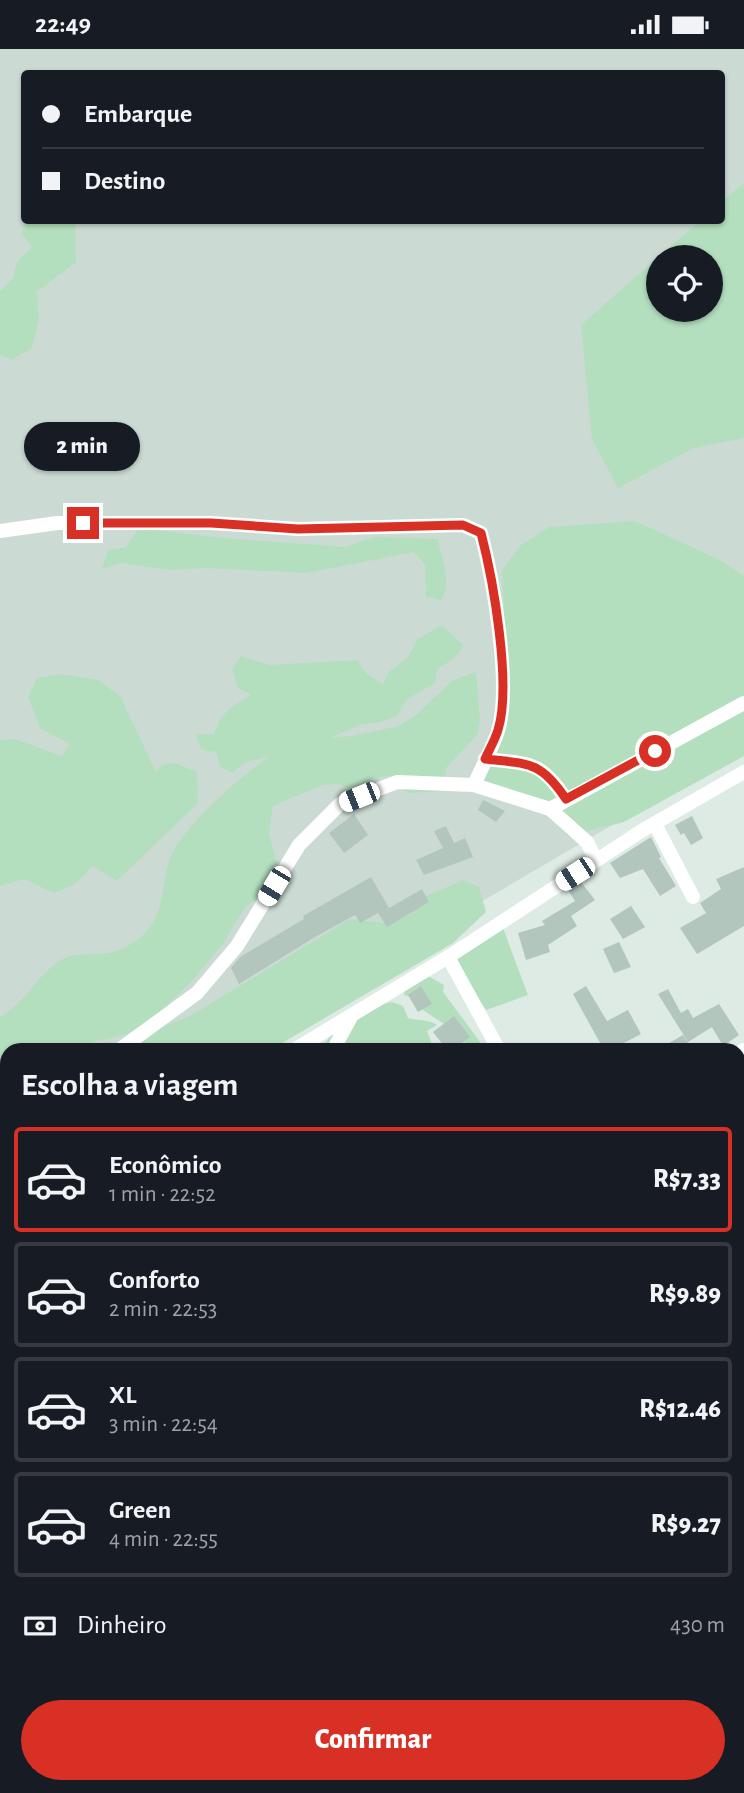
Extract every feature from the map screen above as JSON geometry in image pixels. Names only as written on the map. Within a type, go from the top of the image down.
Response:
[{"type":"street","points":[[0,531],[57,523],[211,523],[298,529],[463,525],[481,533],[488,561],[503,677],[499,729],[474,785]]},
{"type":"street","points":[[550,809],[744,703]]},
{"type":"street","points":[[485,759],[530,764],[552,779],[566,799]]},
{"type":"street","points":[[305,1043],[448,957],[596,860],[744,772]]},
{"type":"street","points":[[129,1043],[197,993],[237,946],[299,845],[340,804],[397,782],[474,785],[550,809],[587,842],[596,860]]},
{"type":"street","points":[[655,824],[693,897]]},
{"type":"street","points":[[448,957],[495,1043]]},
{"type":"street","points":[[337,1043],[352,1016]]},
{"type":"shaded area","points":[[0,49],[744,49],[744,748],[240,1043],[0,1043]]},
{"type":"green space","points":[[744,183],[744,438],[694,448],[618,488],[592,439],[581,325],[646,268],[646,322],[723,322],[723,245],[672,245],[696,224],[725,224],[725,199]]},
{"type":"green space","points":[[26,224],[75,224],[76,262],[37,292],[39,319],[32,348],[12,360],[0,355],[0,292],[13,278],[17,262],[32,247],[21,233]]},
{"type":"green space","points":[[635,521],[722,561],[744,576],[744,756],[624,822],[568,836],[526,796],[481,783],[508,692],[502,570],[521,545],[549,527]]},
{"type":"green space","points":[[139,528],[223,538],[345,547],[375,537],[438,539],[446,586],[441,600],[426,597],[425,565],[414,552],[306,573],[205,568],[170,570],[121,563],[102,569],[108,550],[126,547]]},
{"type":"green space","points":[[442,625],[464,646],[454,658],[437,670],[435,683],[406,700],[397,716],[381,722],[359,725],[330,738],[399,726],[416,715],[453,680],[476,672],[480,720],[478,734],[446,768],[445,791],[407,793],[390,776],[373,778],[361,788],[351,790],[339,784],[323,785],[273,806],[269,834],[277,863],[269,873],[260,895],[244,909],[222,945],[170,1002],[161,1019],[146,1022],[123,1035],[90,1043],[0,1043],[0,1017],[17,1004],[52,966],[74,955],[113,952],[128,946],[150,928],[162,898],[168,865],[179,842],[215,801],[269,757],[245,762],[233,773],[220,767],[216,752],[201,750],[196,734],[214,734],[220,720],[228,711],[251,695],[238,688],[232,669],[241,656],[269,665],[357,660],[367,674],[383,684],[389,672],[407,658],[418,639]]},
{"type":"green space","points":[[61,674],[98,680],[120,696],[156,772],[162,765],[175,763],[197,772],[198,803],[117,881],[93,866],[75,884],[54,893],[24,879],[0,886],[0,740],[15,739],[62,756],[70,744],[40,728],[28,697],[37,678]]},
{"type":"green space","points":[[464,880],[479,887],[486,912],[453,943],[282,1043],[120,1043],[190,1016],[350,919],[385,923],[428,895]]},
{"type":"green space","points":[[503,928],[528,995],[486,1010],[451,958]]},
{"type":"green space","points":[[426,975],[444,985],[443,992],[481,1043],[465,1043],[462,1036],[423,1010],[423,1001],[404,995],[405,985]]},
{"type":"green space","points":[[392,1002],[403,1006],[408,1018],[437,1025],[427,1031],[431,1043],[325,1043],[335,1030]]},
{"type":"building","points":[[483,800],[505,811],[496,822],[478,810]]},
{"type":"building","points":[[354,814],[368,835],[344,853],[329,833]]},
{"type":"building","points":[[692,816],[703,838],[691,845],[675,825]]},
{"type":"building","points":[[446,826],[454,843],[465,838],[473,857],[424,875],[416,860],[443,848],[434,831]]},
{"type":"building","points":[[651,837],[661,857],[659,858],[676,886],[660,896],[643,869],[620,878],[610,863]]},
{"type":"building","points":[[744,867],[744,926],[697,954],[680,928],[706,913],[700,903],[721,889],[716,879]]},
{"type":"building","points":[[371,877],[389,908],[422,889],[429,902],[387,927],[378,913],[360,923],[355,915],[239,984],[231,968],[240,957],[304,919],[303,916]]},
{"type":"building","points":[[581,882],[595,900],[571,916],[577,926],[548,945],[550,952],[526,960],[518,933],[545,925],[542,921],[575,901],[568,890]]},
{"type":"building","points":[[631,906],[645,927],[623,939],[610,919]]},
{"type":"building","points":[[619,942],[631,967],[614,973],[603,949]]},
{"type":"building","points":[[421,986],[432,1004],[418,1012],[408,995]]},
{"type":"building","points":[[586,986],[607,1021],[628,1010],[641,1034],[624,1043],[600,1043],[573,994]]},
{"type":"building","points":[[668,989],[681,1013],[688,1009],[693,1018],[719,1004],[739,1035],[727,1043],[721,1043],[712,1027],[688,1042],[658,994]]},
{"type":"building","points":[[454,1016],[470,1037],[462,1043],[442,1043],[433,1032]]},
{"type":"building","points":[[683,1035],[688,1043],[669,1043]]},
{"type":"route","points":[[83,523],[211,523],[298,529],[463,525],[481,533],[488,561],[503,677],[499,729],[485,759],[530,764],[552,779],[566,799],[655,751]]}]
